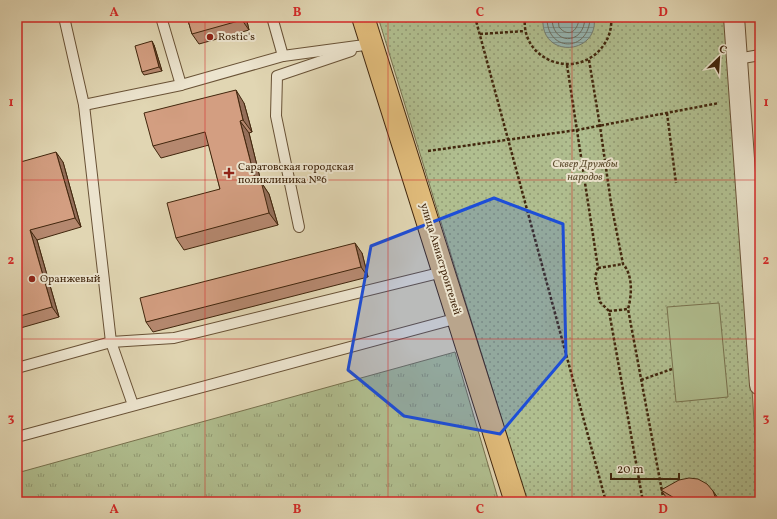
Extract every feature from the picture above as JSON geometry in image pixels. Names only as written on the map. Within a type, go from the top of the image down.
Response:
[{"type":"main road","name":"улица Авиастроителей","points":[[364,17],[516,502]]},
{"type":"street","points":[[734,17],[758,320],[760,385]]},
{"type":"lane","points":[[64,17],[84,105],[110,342],[133,405]]},
{"type":"lane","points":[[161,17],[181,85]]},
{"type":"lane","points":[[272,17],[283,56]]},
{"type":"lane","points":[[84,105],[181,85],[283,56],[372,44]]},
{"type":"lane","points":[[299,227],[276,116],[277,76],[372,44]]},
{"type":"lane","points":[[737,59],[760,55]]},
{"type":"lane","points":[[17,368],[110,342],[174,338],[443,272]]},
{"type":"lane","points":[[17,437],[458,318]]},
{"type":"path","points":[[475,17],[606,502]]},
{"type":"path","points":[[525,17],[525,31],[529,41],[540,55],[555,63],[567,65],[578,64],[589,60],[601,50],[609,38],[612,24],[611,17]]},
{"type":"path","points":[[480,34],[525,31]]},
{"type":"path","points":[[589,60],[611,204],[623,264],[628,269],[632,297],[628,309],[664,502]]},
{"type":"path","points":[[567,65],[598,268],[595,277],[600,302],[608,311],[643,502]]},
{"type":"path","points":[[427,151],[577,130],[726,101]]},
{"type":"path","points":[[667,113],[676,183]]},
{"type":"path","points":[[598,268],[623,264]]},
{"type":"path","points":[[608,311],[628,309]]},
{"type":"path","points":[[642,380],[672,369]]},
{"type":"highlighted area","points":[[494,198],[563,224],[566,356],[500,434],[404,416],[348,370],[371,246]]},
{"type":"green space","name":"Сквер Дружбы народов","points":[[378,17],[729,17],[759,502],[527,502]]},
{"type":"green space","points":[[719,303],[728,397],[676,402],[667,307]]},
{"type":"green space","points":[[455,352],[499,502],[17,502],[17,473]]},
{"type":"water","points":[[543,17],[594,17],[593,30],[588,39],[579,45],[569,47],[559,46],[550,40],[544,31]]},
{"type":"building","points":[[187,17],[242,17],[242,20],[192,34]]},
{"type":"building","points":[[152,41],[159,67],[142,72],[135,46]]},
{"type":"building","points":[[236,90],[243,120],[240,121],[256,183],[261,181],[269,213],[176,238],[167,203],[220,189],[205,132],[153,146],[144,113]]},
{"type":"building","name":"Оранжевый","points":[[56,152],[75,218],[30,230],[52,307],[17,317],[17,163]]},
{"type":"building","points":[[355,243],[361,267],[146,322],[140,298]]},
{"type":"building","points":[[689,478],[698,479],[707,484],[713,491],[717,502],[681,502],[661,490],[679,480]]},
{"type":"place","name":"Rostic's","points":[[210,37]]},
{"type":"place","name":"Саратовская городская поликлиника №6","points":[[229,173]]},
{"type":"place","name":"Оранжевый","points":[[32,279]]}]
